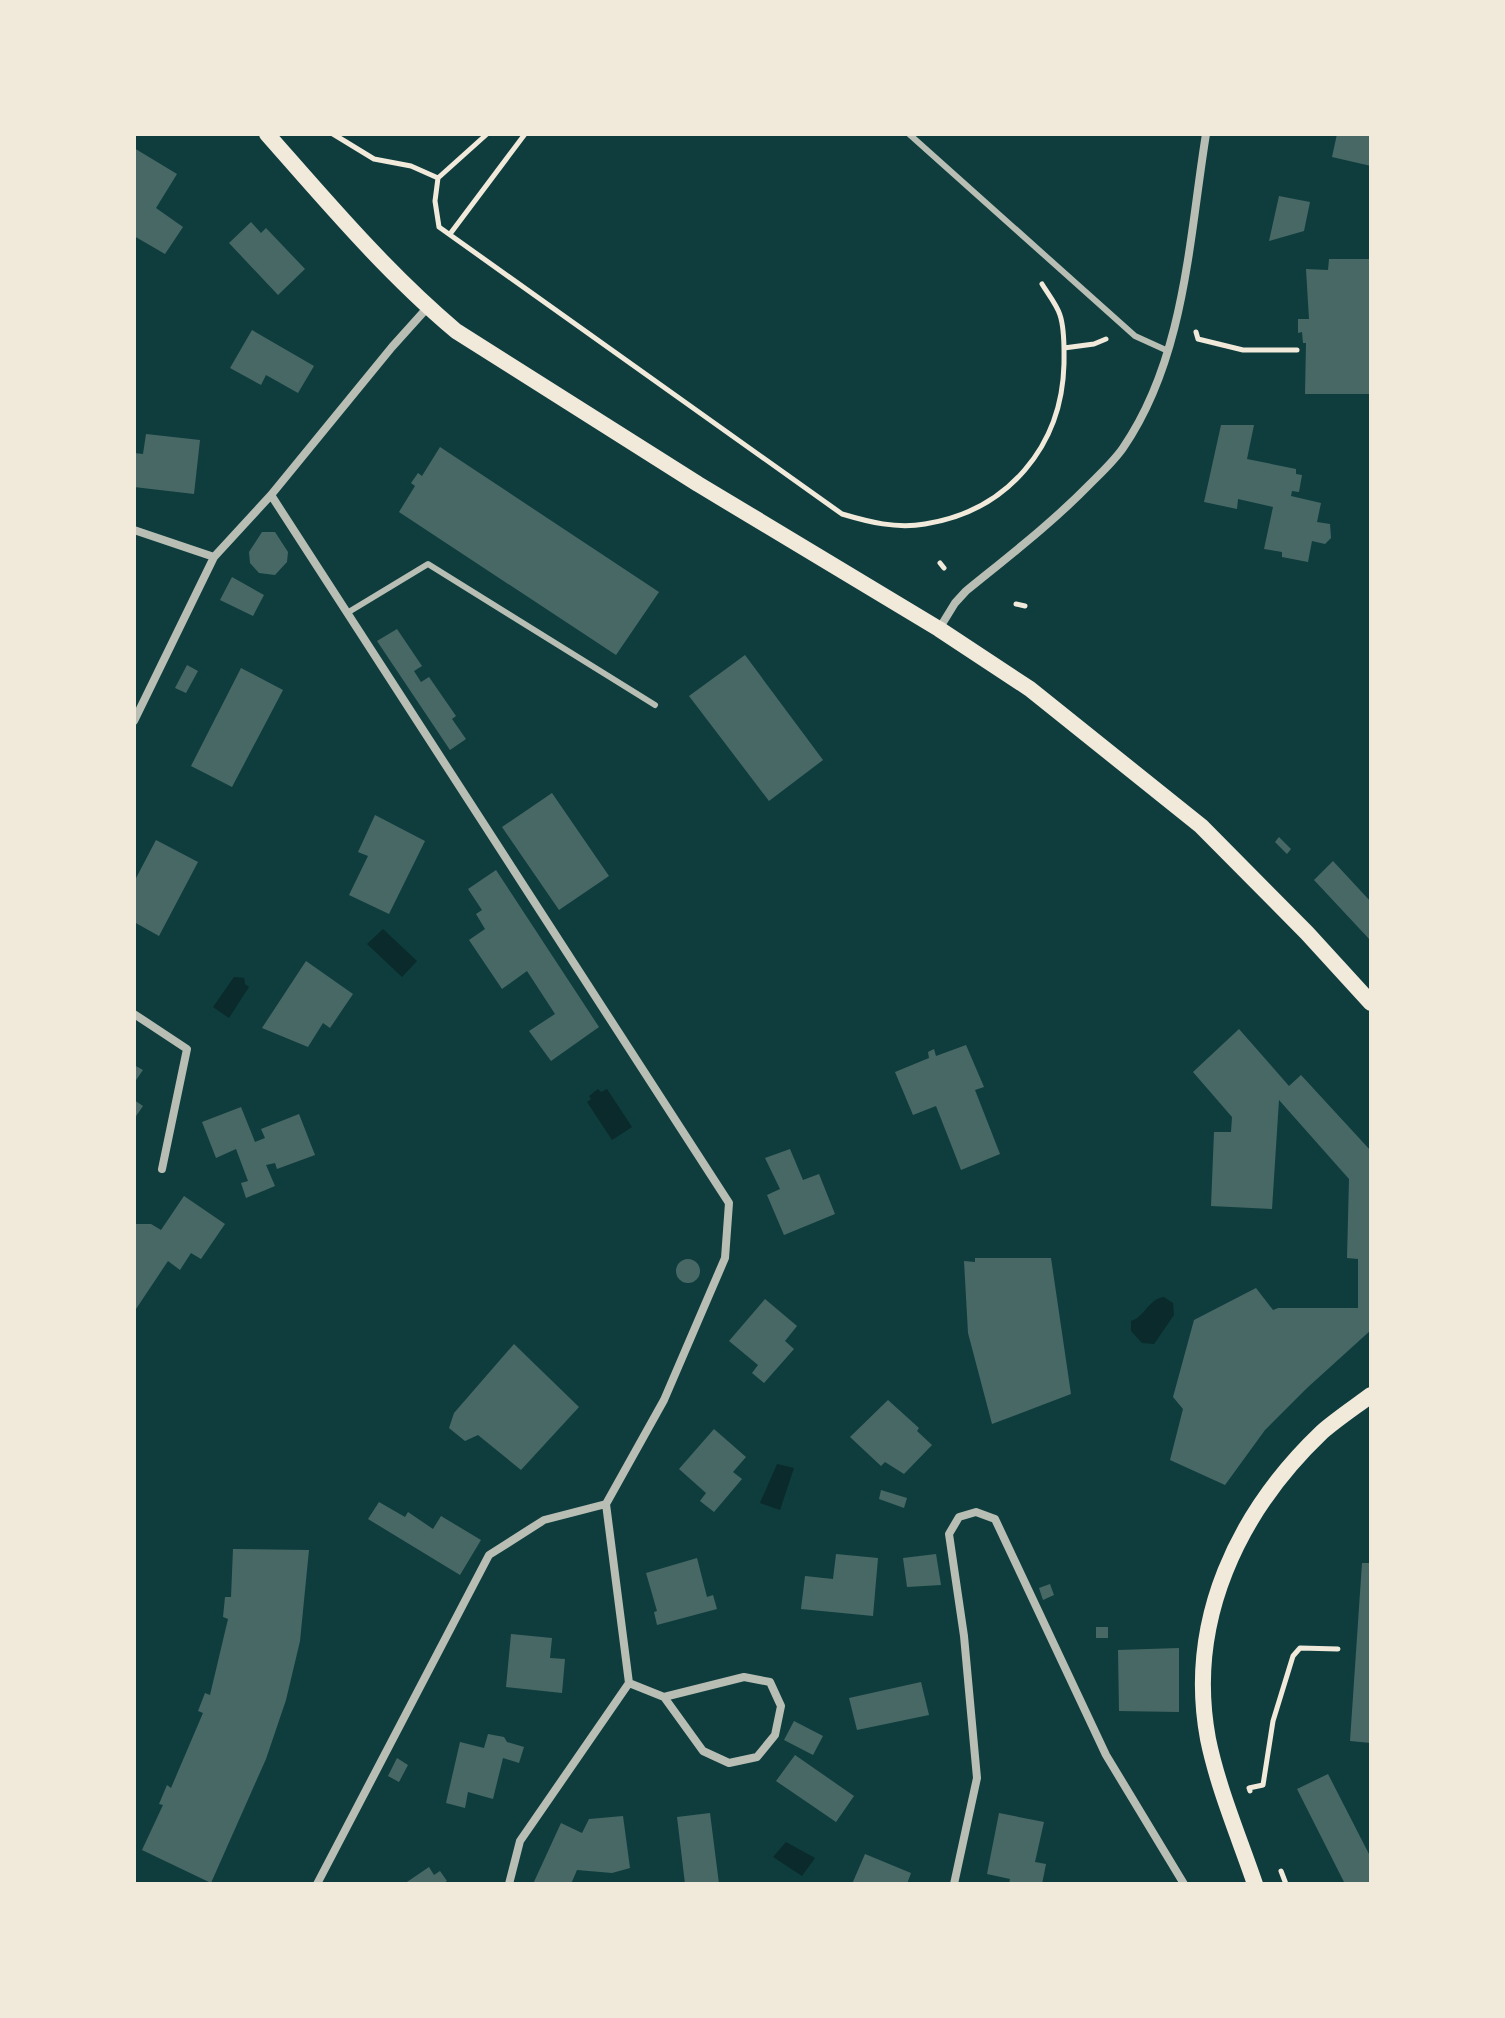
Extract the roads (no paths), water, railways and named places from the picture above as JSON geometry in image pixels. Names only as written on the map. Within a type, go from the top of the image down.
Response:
[{"type":"main road","points":[[267,134],[358,236],[428,307],[480,348],[939,629],[1030,689],[1201,826],[1371,1003]]},
{"type":"main road","points":[[1255,1884],[1209,1739],[1203,1692],[1206,1639],[1224,1570],[1247,1524],[1283,1475],[1324,1431],[1371,1395]]},
{"type":"street","points":[[939,629],[966,591],[1062,512],[1122,450],[1142,416],[1168,351],[1180,299],[1206,134]]},
{"type":"street","points":[[134,721],[214,557],[271,495],[428,307]]},
{"type":"street","points":[[271,495],[729,1203],[725,1258],[664,1400],[606,1504],[629,1683],[520,1841],[509,1884]]},
{"type":"street","points":[[134,530],[214,557]]},
{"type":"street","points":[[134,1014],[187,1049],[162,1169]]},
{"type":"street","points":[[317,1884],[489,1555],[544,1520],[606,1504]]},
{"type":"street","points":[[954,1884],[977,1778],[964,1636],[949,1534],[959,1517],[976,1512],[995,1519],[1106,1755],[1184,1884]]},
{"type":"street","points":[[629,1683],[664,1697],[703,1751],[729,1763],[757,1757],[775,1735],[781,1706],[770,1682],[744,1677],[664,1697]]},
{"type":"lane","points":[[909,134],[1135,336],[1168,351]]},
{"type":"lane","points":[[347,613],[428,564],[655,705]]},
{"type":"water","points":[[383,929],[417,961],[402,977],[367,944]]},
{"type":"water","points":[[234,977],[244,978],[249,987],[229,1018],[213,1007]]},
{"type":"water","points":[[598,1089],[601,1092],[607,1089],[632,1127],[612,1140],[587,1102]]},
{"type":"water","points":[[1164,1297],[1173,1303],[1174,1315],[1154,1344],[1142,1343],[1131,1331],[1131,1321],[1154,1301]]},
{"type":"water","points":[[777,1464],[794,1468],[780,1510],[760,1503]]},
{"type":"water","points":[[786,1842],[815,1858],[802,1876],[773,1857]]}]
